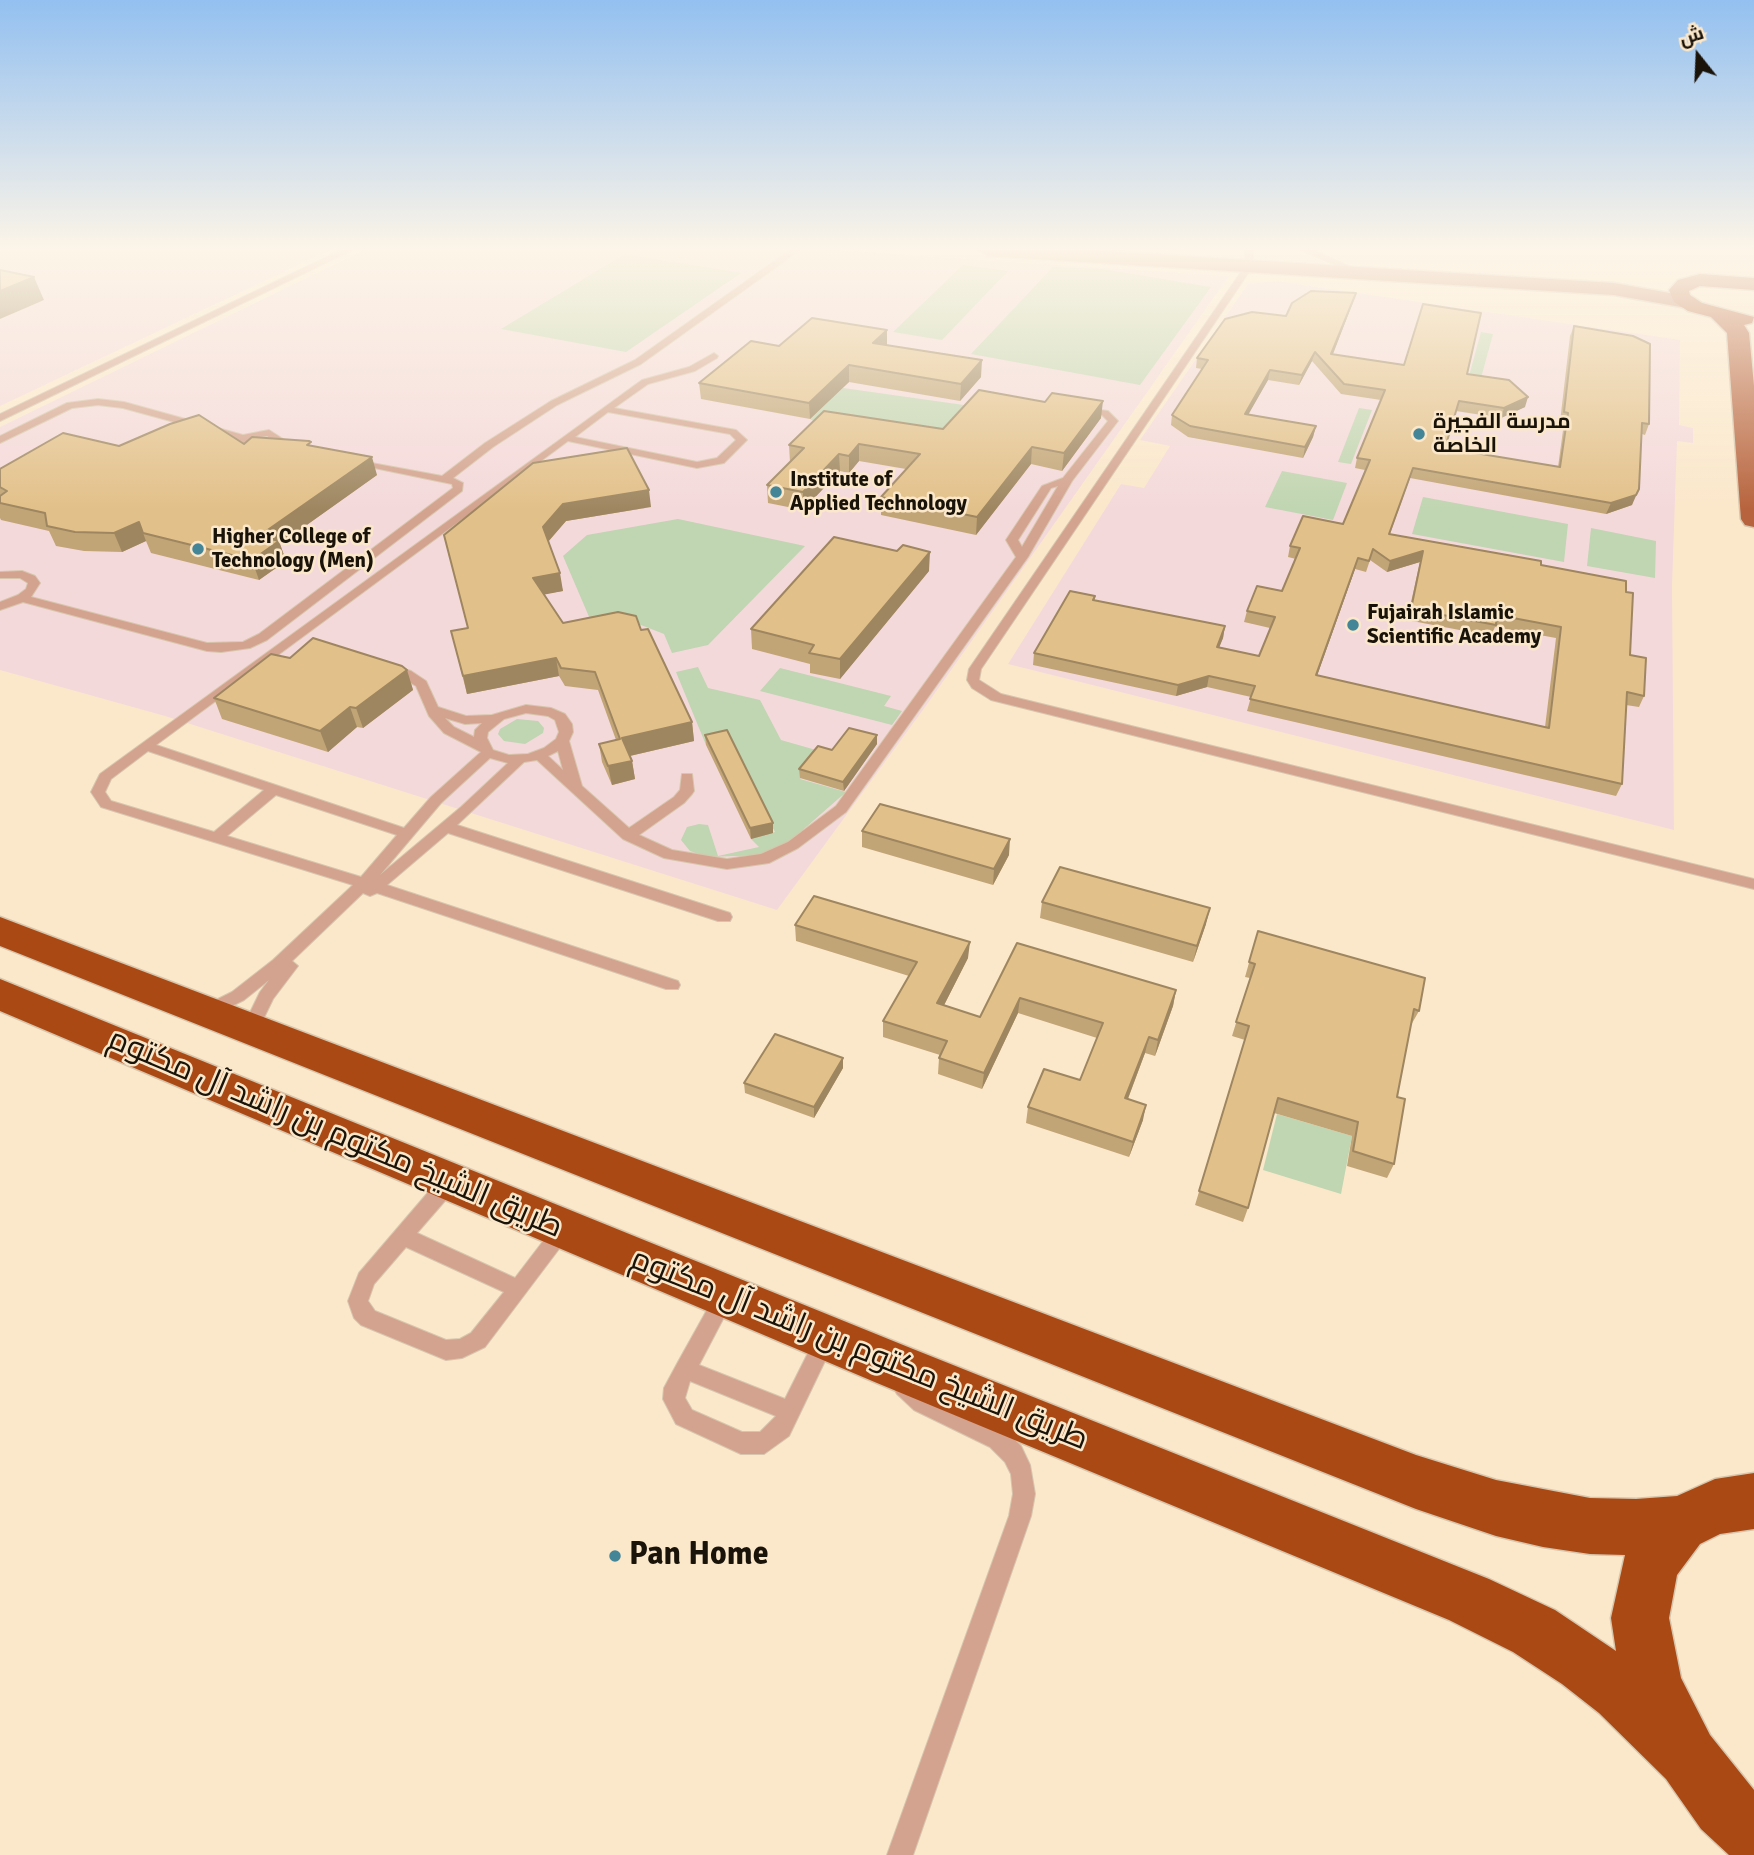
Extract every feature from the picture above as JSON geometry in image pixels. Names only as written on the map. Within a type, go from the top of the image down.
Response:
[{"type":"highway","points":[[0,932],[1416,1482],[1496,1508],[1590,1526],[1636,1527],[1681,1524],[1715,1507],[1754,1501]]},
{"type":"highway","name":"طريق الشيخ مكتوم بن راشد آل مكتوم","points":[[0,994],[725,1296],[1469,1599],[1534,1631],[1583,1662],[1620,1692],[1688,1757]]},
{"type":"highway","points":[[1681,1524],[1650,1563],[1640,1618],[1652,1685],[1688,1757],[1724,1806],[1754,1834]]},
{"type":"main road","points":[[1738,337],[1754,519]]},
{"type":"lane","points":[[0,418],[169,337]]},
{"type":"lane","points":[[444,480],[489,444],[545,409],[638,362],[674,337]]},
{"type":"lane","points":[[1197,337],[975,669],[973,680],[977,685],[996,696],[1754,884]]},
{"type":"lane","points":[[672,985],[369,885],[115,807],[100,799],[98,792],[105,777],[145,746],[297,642],[606,409],[645,382],[692,369],[714,356]]},
{"type":"lane","points":[[0,440],[70,405],[98,402],[124,405],[244,438],[269,433],[277,436],[273,445],[286,447]]},
{"type":"lane","points":[[539,755],[628,836],[669,854],[727,864],[764,859],[793,845],[841,809],[1022,557],[1067,480],[1114,421],[1105,413],[1064,406]]},
{"type":"lane","points":[[567,438],[697,465],[720,461],[742,440],[733,432],[606,409]]},
{"type":"lane","points":[[22,598],[206,647],[221,649],[246,645],[263,637],[458,489],[454,482],[339,458]]},
{"type":"lane","points":[[0,575],[22,574],[31,578],[34,583],[31,591],[22,598],[0,606]]},
{"type":"lane","points":[[384,667],[406,674],[421,684],[432,708],[449,730],[508,759],[539,755],[562,741],[566,732],[565,724],[551,712],[526,709],[494,719],[465,720],[441,714],[432,708]]},
{"type":"lane","points":[[485,749],[480,738],[482,730],[494,719]]},
{"type":"lane","points":[[562,741],[575,786]]},
{"type":"lane","points":[[145,746],[408,834]]},
{"type":"lane","points":[[250,1029],[266,996],[278,980],[369,885],[436,800],[485,749]]},
{"type":"lane","points":[[205,1012],[239,996],[267,975],[369,885],[446,827],[520,759]]},
{"type":"lane","points":[[628,836],[679,800],[687,791],[687,777]]},
{"type":"lane","points":[[216,838],[274,789]]},
{"type":"lane","points":[[446,827],[724,916]]},
{"type":"lane","points":[[450,1181],[360,1289],[358,1301],[361,1311],[368,1318],[446,1350],[463,1349],[478,1340],[564,1228]]},
{"type":"lane","points":[[403,1236],[518,1289]]},
{"type":"lane","points":[[725,1296],[675,1388],[674,1399],[677,1409],[692,1422],[741,1443],[764,1443],[774,1437],[790,1411],[826,1337]]},
{"type":"lane","points":[[895,1366],[902,1385],[922,1403],[998,1438],[1013,1454],[1022,1473],[1024,1494],[1020,1516],[900,1855]]},
{"type":"lane","points":[[685,1369],[790,1411]]},
{"type":"shaded area","points":[[0,337],[147,337],[0,406]]},
{"type":"shaded area","name":"Institute of Applied Technology","points":[[186,337],[1186,337],[925,707],[777,910],[165,716],[0,670],[0,427]]},
{"type":"shaded area","points":[[1212,337],[1656,337],[1680,340],[1679,425],[1693,428],[1693,443],[1677,441],[1672,586],[1674,830],[1008,664],[1121,484],[1144,488],[1170,446],[1140,440]]},
{"type":"green space","points":[[542,337],[648,337],[626,352]]},
{"type":"green space","points":[[921,337],[945,337],[942,340]]},
{"type":"green space","points":[[987,337],[1175,337],[1140,385],[971,354]]},
{"type":"green space","points":[[1480,337],[1492,337],[1481,378],[1469,376]]},
{"type":"green space","points":[[843,388],[978,407],[943,445],[825,428],[810,419]]},
{"type":"green space","points":[[1359,408],[1372,410],[1351,464],[1338,462]]},
{"type":"green space","points":[[1282,471],[1347,483],[1333,520],[1265,507]]},
{"type":"green space","points":[[1423,497],[1568,524],[1564,562],[1412,534]]},
{"type":"green space","points":[[678,519],[805,546],[708,645],[672,653],[664,634],[641,625],[615,623],[593,626],[563,556],[587,535]]},
{"type":"green space","points":[[1591,528],[1656,541],[1655,578],[1587,566]]},
{"type":"green space","points":[[698,667],[708,688],[760,700],[781,740],[823,752],[800,779],[846,792],[789,842],[767,855],[707,857],[690,851],[681,840],[687,827],[708,825],[718,856],[759,847],[751,839],[775,832],[728,741],[706,745],[676,672]]},
{"type":"green space","points":[[780,668],[891,696],[884,706],[902,711],[892,725],[760,691]]},
{"type":"green space","points":[[517,719],[538,721],[544,728],[543,733],[525,744],[504,741],[498,734],[500,729]]},
{"type":"green space","points":[[1277,1114],[1352,1136],[1341,1194],[1263,1170]]},
{"type":"building","points":[[790,337],[880,337],[873,343],[982,360],[961,384],[849,365],[809,403],[699,383],[751,341],[779,346]]},
{"type":"building","points":[[1212,337],[1338,337],[1331,354],[1404,365],[1413,337],[1476,337],[1467,374],[1509,380],[1528,397],[1504,408],[1459,401],[1445,448],[1560,467],[1568,413],[1564,412],[1573,337],[1634,337],[1650,344],[1649,424],[1642,423],[1639,489],[1636,495],[1611,503],[1413,468],[1389,534],[1541,561],[1541,565],[1626,581],[1626,592],[1633,593],[1630,655],[1646,658],[1644,696],[1627,692],[1622,784],[1250,699],[1255,686],[1209,676],[1178,685],[1034,653],[1070,591],[1095,596],[1093,600],[1225,626],[1217,647],[1259,656],[1275,617],[1247,611],[1257,586],[1282,591],[1300,548],[1290,546],[1303,516],[1343,524],[1370,460],[1357,458],[1385,390],[1344,384],[1315,352],[1302,375],[1270,370],[1245,414],[1316,426],[1305,447],[1190,426],[1172,415],[1208,360],[1197,358]],"holes":[[[1373,549],[1390,561],[1423,551],[1411,609],[1496,625],[1497,615],[1561,627],[1549,728],[1316,675],[1358,558],[1369,561]]]},
{"type":"building","points":[[979,390],[1045,402],[1052,393],[1103,401],[1064,453],[1032,447],[977,517],[881,497],[920,454],[859,444],[849,456],[839,454],[803,492],[767,485],[804,448],[789,445],[824,411],[943,429]]},
{"type":"building","points":[[199,415],[244,444],[252,437],[309,441],[311,442],[307,445],[372,457],[259,536],[279,541],[252,560],[143,533],[139,522],[114,533],[75,532],[47,526],[45,513],[0,503],[0,496],[7,491],[0,487],[0,469],[63,433],[119,446]]},
{"type":"building","points":[[627,448],[649,490],[563,504],[543,527],[560,573],[533,578],[563,623],[618,612],[636,616],[641,630],[648,629],[692,722],[622,738],[632,761],[608,766],[599,744],[620,739],[595,672],[561,668],[556,658],[463,676],[451,631],[468,628],[444,535],[533,463]]},
{"type":"building","points":[[834,537],[897,551],[903,545],[930,552],[840,659],[809,653],[814,645],[751,629]]},
{"type":"building","points":[[313,638],[402,666],[407,670],[356,708],[350,707],[320,731],[214,698],[271,654],[290,658]]},
{"type":"building","points":[[849,728],[877,735],[843,782],[799,769],[818,746],[832,750]]},
{"type":"building","points":[[727,730],[773,823],[750,828],[705,735]]},
{"type":"building","points":[[880,804],[1010,839],[994,869],[862,831]]},
{"type":"building","points":[[1060,867],[1210,908],[1197,946],[1042,902]]},
{"type":"building","points":[[814,896],[970,942],[937,1003],[980,1017],[1017,943],[1176,990],[1158,1040],[1149,1037],[1125,1098],[1146,1105],[1133,1142],[1028,1107],[1044,1069],[1080,1080],[1103,1023],[1020,998],[984,1073],[939,1058],[947,1041],[883,1021],[917,962],[795,925]]},
{"type":"building","points":[[1258,931],[1425,978],[1419,1011],[1414,1009],[1397,1097],[1405,1099],[1394,1164],[1353,1151],[1358,1122],[1278,1098],[1248,1208],[1199,1191],[1249,1026],[1236,1022],[1255,964],[1249,962]]},
{"type":"building","points":[[775,1034],[843,1058],[814,1107],[744,1083]]},
{"type":"place","name":"مدرسة الفجيرة الخاصة","points":[[1419,434]]},
{"type":"place","name":"Institute of Applied Technology","points":[[776,492]]},
{"type":"place","name":"Higher College of Technology (Men)","points":[[198,549]]},
{"type":"place","name":"Fujairah Islamic Scientific Academy","points":[[1353,625]]},
{"type":"place","name":"Pan Home","points":[[615,1556]]}]
